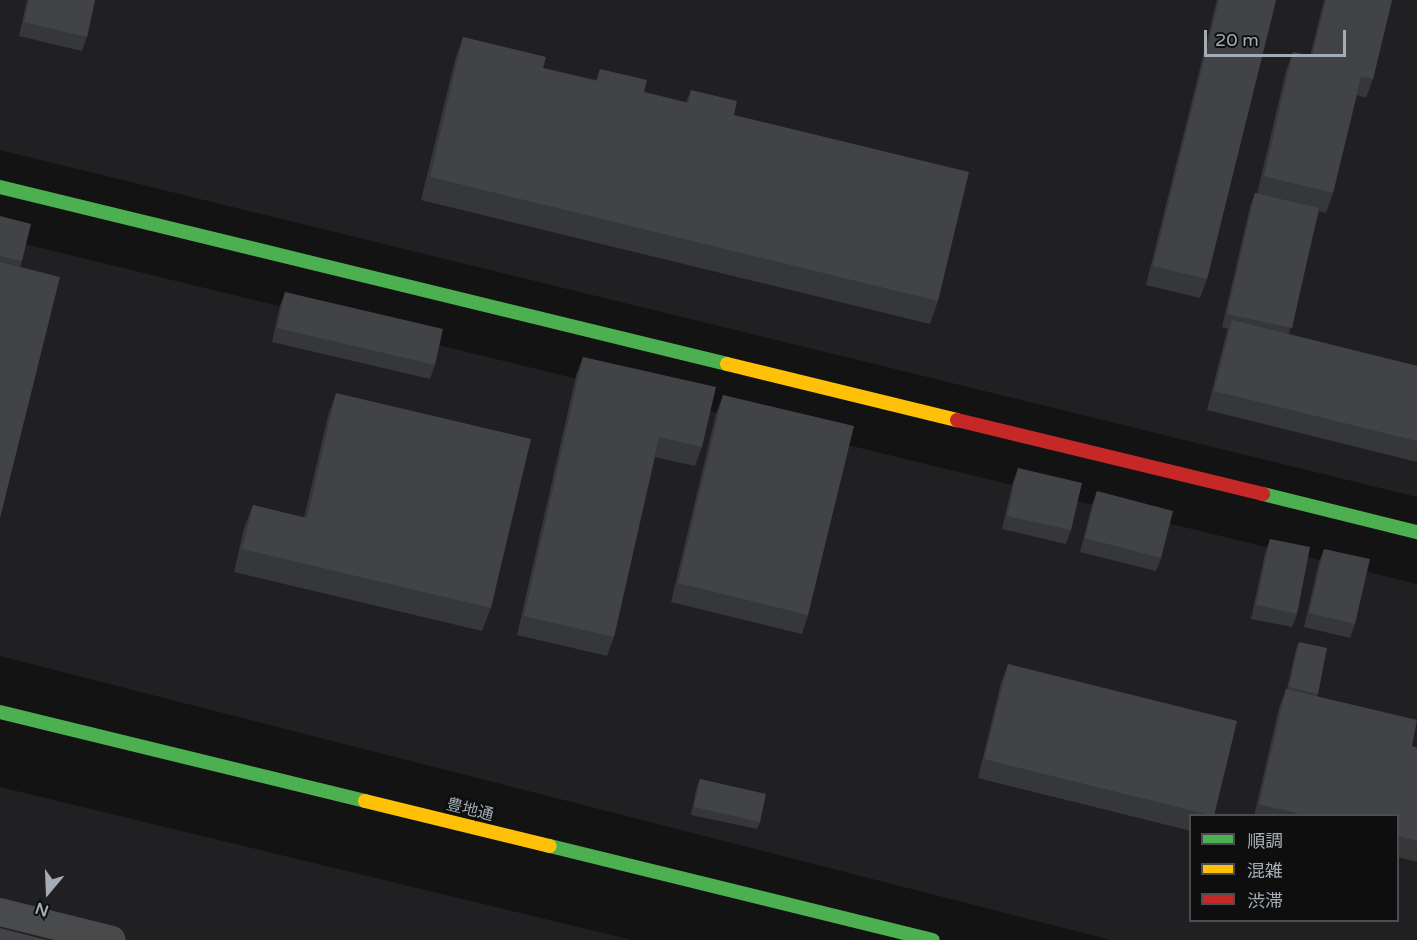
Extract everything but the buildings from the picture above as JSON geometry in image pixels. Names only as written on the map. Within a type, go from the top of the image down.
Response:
[{"type":"street","points":[[0,187],[1417,532]]},
{"type":"street","name":"豊地通","points":[[0,712],[933,940]]},
{"type":"lane","points":[[0,912],[112,940]]},
{"type":"shaded area","points":[[0,0],[1417,0],[1417,497],[0,150]]},
{"type":"shaded area","points":[[0,238],[1417,584],[1417,940],[1111,940],[0,656]]},
{"type":"shaded area","points":[[0,787],[632,940],[0,940]]},
{"type":"traffic: fast","points":[[0,187],[727,364]]},
{"type":"traffic: fast","points":[[1263,494],[1417,532]]},
{"type":"traffic: fast","points":[[0,712],[365,801]]},
{"type":"traffic: fast","points":[[550,846],[933,940]]},
{"type":"traffic: slow","points":[[727,364],[957,420]]},
{"type":"traffic: slow","points":[[365,801],[550,846]]},
{"type":"traffic: jam","points":[[957,420],[1263,494]]}]
